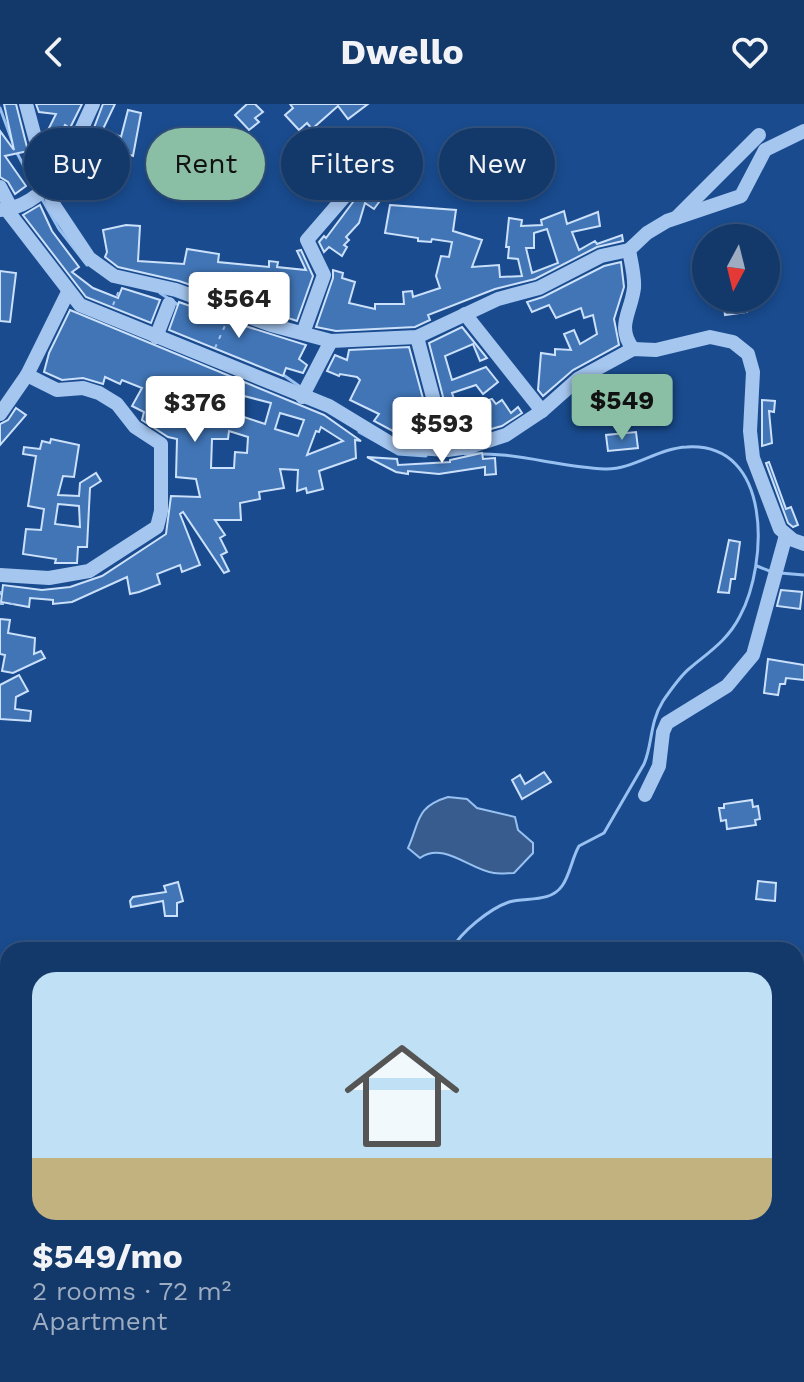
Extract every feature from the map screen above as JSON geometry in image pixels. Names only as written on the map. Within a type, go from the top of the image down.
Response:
[{"type":"street","points":[[26,104],[30,128]]},
{"type":"street","points":[[81,128],[93,104]]},
{"type":"street","points":[[49,200],[89,258],[114,276],[176,290],[231,311],[331,341],[417,337],[498,299],[539,288],[601,256],[629,250],[655,227],[677,216],[741,196],[765,150],[804,131]]},
{"type":"street","points":[[677,216],[759,135]]},
{"type":"street","points":[[0,187],[6,209],[80,305],[329,406],[390,443],[413,449],[469,447],[506,435],[542,411],[578,379],[633,349],[656,350],[710,337],[723,339],[743,348],[748,354],[754,381],[750,431],[753,458],[780,529],[804,544]]},
{"type":"street","points":[[6,209],[24,199]]},
{"type":"street","points":[[303,333],[324,275],[307,240],[342,200]]},
{"type":"street","points":[[629,250],[634,290],[625,314],[624,333],[633,349]]},
{"type":"street","points":[[0,414],[27,375],[68,292]]},
{"type":"street","points":[[156,337],[169,304]]},
{"type":"street","points":[[465,314],[542,411]]},
{"type":"street","points":[[417,337],[447,450]]},
{"type":"street","points":[[302,397],[331,341]]},
{"type":"street","points":[[0,575],[49,578],[89,571],[157,527],[161,511],[161,444],[135,427],[117,404],[99,393],[83,388],[57,390],[27,375]]},
{"type":"street","points":[[645,795],[659,766],[661,742],[667,723],[727,686],[753,655],[786,535]]},
{"type":"path","points":[[108,317],[120,288]]},
{"type":"path","points":[[218,341],[231,311]]},
{"type":"path","points":[[0,604],[20,604]]},
{"type":"water","points":[[448,797],[467,799],[477,808],[515,817],[518,830],[533,843],[533,853],[514,873],[485,871],[448,854],[429,854],[420,858],[408,848],[420,816],[437,801]]},
{"type":"building","points":[[4,104],[16,104],[24,135],[24,152],[5,156],[24,183],[24,187],[15,194],[8,182],[0,177],[0,131],[14,150]]},
{"type":"building","points":[[36,104],[82,104],[70,128],[65,125],[64,128],[49,128],[56,114],[39,112]]},
{"type":"building","points":[[103,104],[115,104],[103,128],[94,128]]},
{"type":"building","points":[[247,104],[255,104],[263,112],[255,118],[259,122],[252,128],[247,128],[235,115]]},
{"type":"building","points":[[290,104],[368,104],[348,119],[338,106],[313,128],[307,123],[297,128],[285,115],[293,108]]},
{"type":"building","points":[[128,110],[141,113],[133,156],[130,155],[130,128],[123,128]]},
{"type":"building","points":[[381,200],[374,209],[365,203],[359,223],[346,237],[349,240],[344,245],[347,247],[342,256],[329,247],[324,252],[319,242],[324,236],[326,238],[353,202]]},
{"type":"building","points":[[40,205],[52,231],[79,267],[72,272],[93,288],[118,298],[122,288],[160,300],[151,323],[86,297],[23,215]]},
{"type":"building","points":[[390,205],[456,210],[453,231],[482,240],[472,267],[499,265],[500,277],[522,276],[518,259],[508,258],[509,218],[522,220],[521,226],[542,225],[541,220],[564,211],[567,224],[598,212],[600,226],[572,232],[579,250],[595,241],[597,244],[622,235],[623,241],[597,247],[535,279],[495,289],[428,315],[430,320],[415,327],[336,331],[316,327],[333,270],[343,273],[342,278],[355,282],[349,303],[375,309],[375,304],[404,304],[403,292],[412,291],[413,297],[440,288],[436,276],[441,256],[449,257],[452,242],[432,239],[431,242],[418,241],[418,238],[385,233]],"holes":[[[547,229],[558,263],[532,273],[526,248],[534,248],[534,233]]]},
{"type":"building","points":[[126,225],[140,226],[138,261],[184,264],[187,249],[219,254],[218,262],[269,267],[269,261],[278,262],[277,267],[306,270],[297,251],[301,250],[313,276],[297,321],[179,281],[118,267],[105,257],[103,230]],"holes":[[[254,281],[281,285],[275,303],[252,296]]]},
{"type":"building","points":[[621,262],[624,287],[614,319],[619,345],[573,370],[543,396],[538,390],[541,353],[555,355],[555,349],[571,350],[564,334],[574,330],[580,344],[597,334],[593,315],[584,318],[581,308],[556,318],[549,305],[532,312],[527,302],[604,266]]},
{"type":"building","points":[[0,271],[16,273],[10,322],[0,321]]},
{"type":"building","points":[[179,302],[226,319],[225,322],[241,328],[242,325],[306,345],[299,359],[307,365],[303,373],[286,368],[283,376],[169,330]]},
{"type":"building","points":[[70,310],[324,415],[361,441],[355,440],[356,458],[319,471],[323,489],[307,493],[306,488],[297,491],[298,470],[280,469],[284,488],[259,492],[260,499],[240,503],[241,520],[215,520],[225,535],[220,538],[227,552],[221,555],[229,571],[224,573],[183,512],[180,514],[200,565],[182,572],[180,565],[157,574],[160,584],[130,594],[127,577],[72,602],[53,604],[53,600],[30,598],[29,607],[1,602],[3,585],[42,590],[70,587],[102,576],[166,534],[171,496],[200,497],[196,479],[176,477],[177,439],[168,437],[142,420],[144,412],[132,406],[142,388],[122,380],[120,384],[105,377],[103,384],[83,378],[62,380],[44,372],[49,353]],"holes":[[[244,396],[271,403],[265,424],[238,415]],[[280,413],[304,420],[298,436],[275,429]],[[321,427],[343,441],[307,455],[316,431],[319,432]],[[229,431],[248,437],[247,453],[235,452],[234,468],[211,468],[212,439],[228,439]]]},
{"type":"building","points":[[462,327],[487,358],[480,361],[473,344],[445,356],[452,380],[486,367],[498,382],[483,394],[476,385],[452,393],[458,410],[492,399],[496,404],[502,400],[511,413],[518,407],[522,413],[502,426],[454,439],[429,343]]},
{"type":"building","points":[[409,347],[434,439],[404,437],[374,421],[379,414],[350,400],[360,380],[327,371],[335,355],[347,360],[349,350]]},
{"type":"building","points":[[635,390],[638,408],[602,414],[599,396]]},
{"type":"building","points":[[762,400],[775,401],[774,412],[769,411],[772,443],[762,446]]},
{"type":"building","points":[[16,408],[26,415],[0,445],[0,424],[8,420]]},
{"type":"building","points":[[636,432],[638,448],[608,451],[606,435]]},
{"type":"building","points":[[51,439],[79,445],[74,477],[63,476],[58,495],[79,496],[80,483],[96,473],[101,481],[90,488],[87,547],[78,547],[77,563],[55,563],[56,559],[23,554],[26,529],[41,530],[44,509],[28,506],[36,456],[23,454],[24,447],[40,449],[42,441],[50,443]],"holes":[[[58,504],[79,506],[80,527],[55,524]]]},
{"type":"building","points":[[482,453],[483,459],[495,458],[496,474],[485,475],[485,467],[439,474],[408,471],[408,474],[396,472],[367,457],[397,459],[398,465],[450,462]]},
{"type":"building","points":[[769,462],[786,509],[791,507],[798,525],[793,527],[788,523],[766,463]]},
{"type":"building","points":[[729,540],[740,542],[735,579],[731,579],[729,593],[718,592]]},
{"type":"building","points":[[781,590],[802,592],[800,609],[777,606]]},
{"type":"building","points":[[0,619],[10,620],[8,633],[35,638],[34,654],[41,651],[45,658],[13,673],[2,671],[5,655],[0,654]]},
{"type":"building","points":[[768,659],[804,665],[804,680],[786,678],[785,684],[780,684],[778,695],[764,693]]},
{"type":"building","points":[[19,675],[28,691],[16,697],[15,709],[31,711],[30,721],[0,719],[0,685]]},
{"type":"building","points":[[544,772],[551,782],[522,799],[512,780],[520,775],[525,784]]},
{"type":"building","points":[[752,800],[753,807],[758,806],[760,819],[755,820],[756,825],[727,829],[726,820],[721,821],[719,808],[724,808],[724,804]]},
{"type":"building","points":[[758,881],[776,883],[775,901],[756,899]]},
{"type":"building","points":[[178,882],[183,901],[177,903],[177,916],[165,916],[163,901],[131,907],[133,897],[166,892],[164,886]]},
{"type":"waterway","points":[[0,108],[14,146]]},
{"type":"waterway","points":[[17,153],[24,166]]},
{"type":"waterway","points":[[43,200],[59,229],[87,265]]},
{"type":"waterway","points":[[160,293],[180,306]]},
{"type":"waterway","points":[[282,374],[302,388]]},
{"type":"waterway","points":[[359,432],[398,454],[426,456]]},
{"type":"waterway","points":[[457,942],[468,929],[501,905],[544,897],[557,891],[565,882],[579,846],[604,833],[644,764],[655,718],[663,701],[686,671],[724,639],[740,616],[756,567],[758,538],[756,510],[749,485],[736,464],[715,451],[676,448],[626,466],[605,469],[501,455],[465,454]]},
{"type":"waterway","points":[[757,566],[772,572]]},
{"type":"waterway","points":[[780,573],[804,575]]}]
